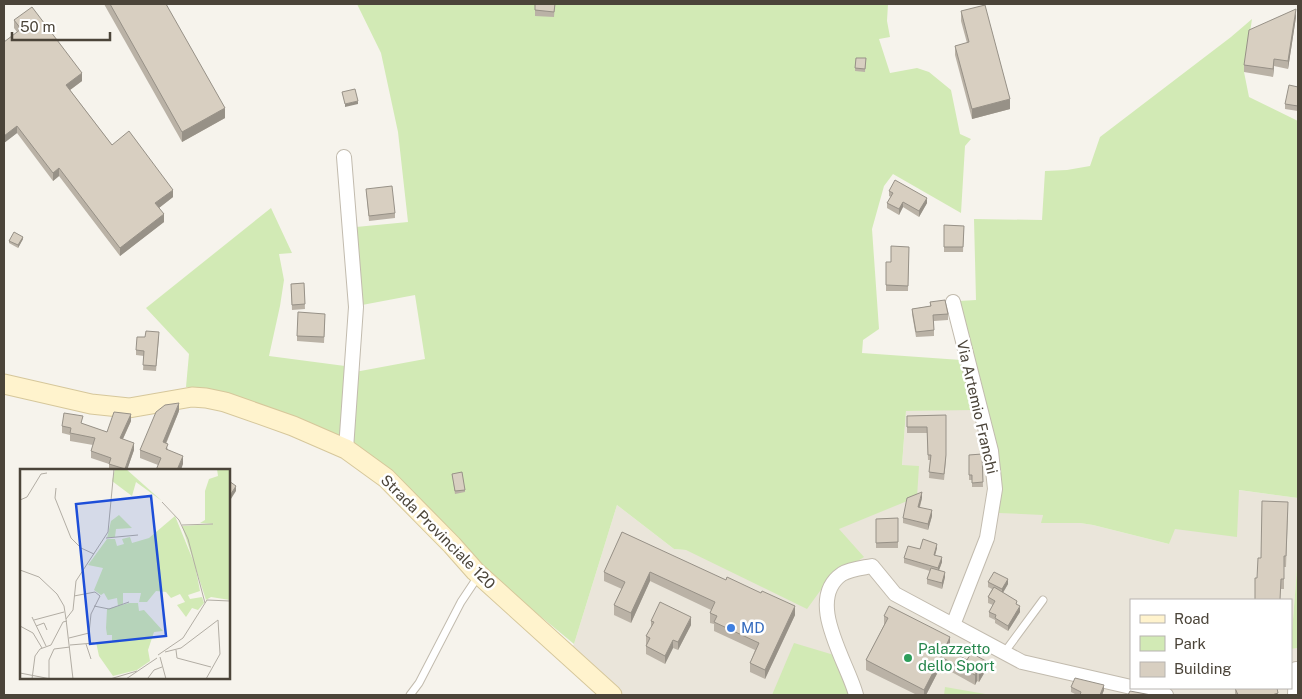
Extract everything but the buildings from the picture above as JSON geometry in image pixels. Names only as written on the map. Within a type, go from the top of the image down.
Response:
[{"type":"street","points":[[344,157],[356,307],[346,450]]},
{"type":"street","name":"Via Artemio Franchi","points":[[953,302],[991,450],[995,489],[987,538],[953,625]]},
{"type":"street","name":"Strada Provinciale 120","points":[[4,384],[69,399],[129,408],[192,397],[206,398],[226,402],[293,426],[346,450],[386,478],[480,575],[612,695]]},
{"type":"street","points":[[856,695],[853,682],[827,618],[827,603],[829,590],[844,573],[872,566],[895,594],[1022,662],[1130,688]]},
{"type":"street","points":[[1295,695],[1296,669]]},
{"type":"street","points":[[1137,689],[1166,695]]},
{"type":"lane","points":[[410,695],[419,683],[461,602],[480,575]]},
{"type":"lane","points":[[1004,653],[1043,600]]},
{"type":"shaded area","points":[[988,409],[1000,473],[1043,515],[1042,523],[1093,525],[1169,544],[1174,529],[1238,490],[1298,498],[1298,557],[1292,632],[1292,599],[1130,599],[1130,689],[1292,689],[1292,649],[1298,648],[1298,695],[601,695],[563,662],[574,644],[617,505],[674,549],[686,550],[838,529],[902,466],[906,411]]},
{"type":"green space","points":[[357,4],[888,4],[887,21],[890,37],[879,39],[890,73],[917,68],[929,72],[951,90],[960,134],[971,139],[965,146],[961,213],[893,174],[884,186],[872,229],[879,329],[863,340],[862,353],[961,360],[974,410],[906,411],[902,465],[919,466],[917,497],[839,529],[864,557],[828,580],[807,609],[686,550],[674,549],[617,505],[574,644],[477,564],[351,445],[355,372],[425,359],[415,295],[362,305],[356,227],[408,222],[398,132],[381,53]]},
{"type":"green space","points":[[1252,19],[1244,72],[1249,97],[1298,121],[1298,498],[1239,490],[1237,537],[1175,529],[1169,544],[1093,525],[1041,523],[1043,515],[999,513],[1000,473],[988,409],[959,301],[976,300],[974,219],[1042,220],[1045,171],[1090,166],[1100,137]]},
{"type":"green space","points":[[271,208],[292,253],[279,254],[284,280],[269,356],[345,366],[342,440],[209,390],[186,387],[189,354],[146,308]]},
{"type":"green space","points":[[1298,557],[1298,648],[1292,649]]},
{"type":"green space","points":[[794,643],[834,655],[851,695],[772,695]]},
{"type":"green space","points":[[945,687],[991,695],[944,695]]},
{"type":"place","name":"MD","points":[[731,628]]},
{"type":"place","name":"Palazzetto dello Sport","points":[[908,658]]}]
